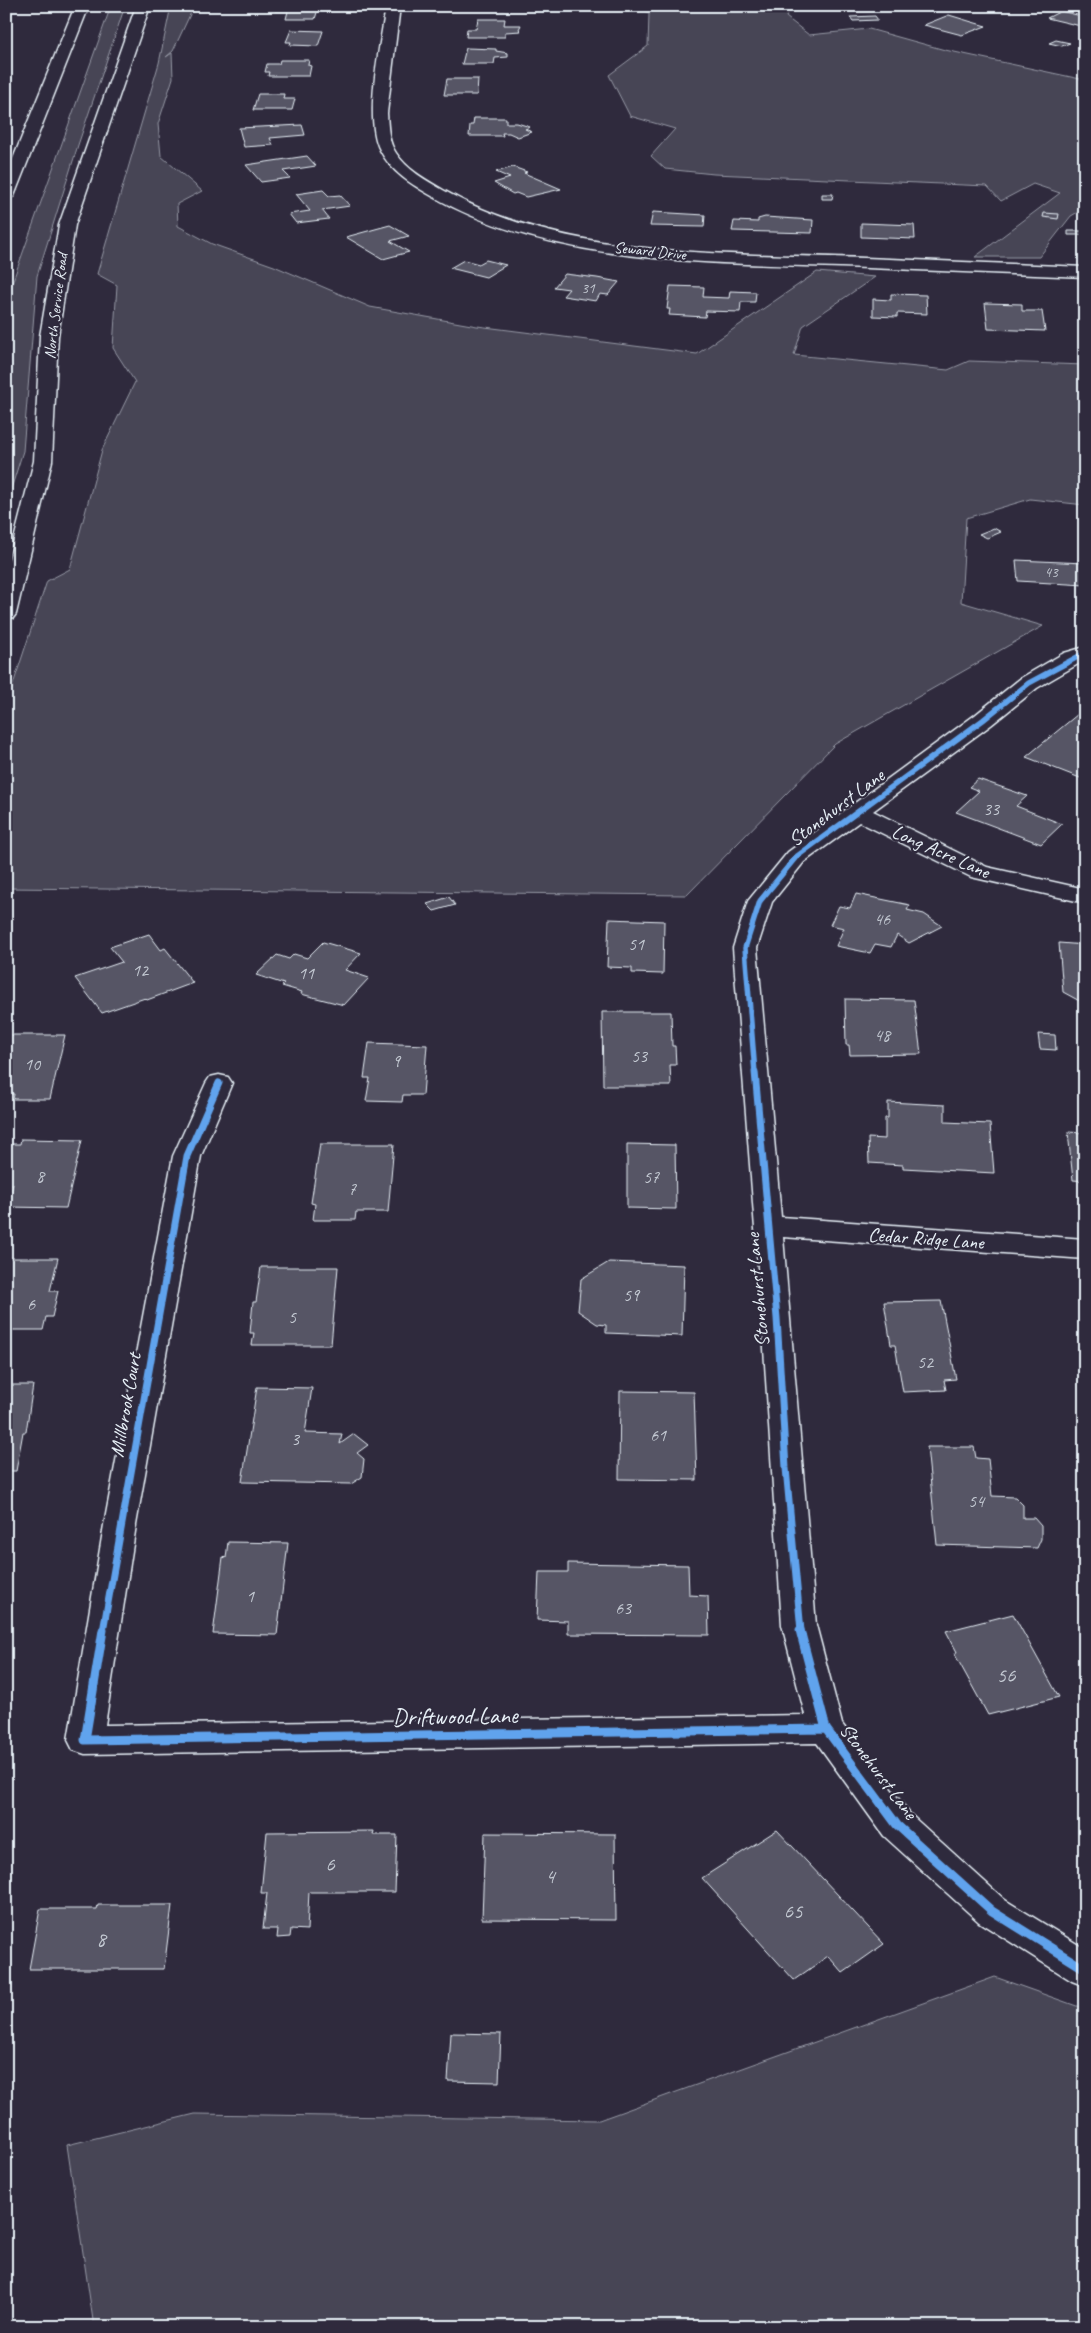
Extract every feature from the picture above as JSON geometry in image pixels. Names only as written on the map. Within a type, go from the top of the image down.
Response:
[{"type":"main road","points":[[6,196],[82,6]]},
{"type":"main road","name":"North Service Road","points":[[6,614],[43,461],[49,336],[66,226],[143,6]]},
{"type":"main road","name":"Seward Drive","points":[[393,6],[380,105],[383,141],[402,170],[442,200],[496,222],[563,239],[638,250],[731,257],[1085,272]]},
{"type":"main road","name":"Stonehurst Lane","points":[[1085,653],[1072,658],[1029,682],[983,720],[796,857],[760,901],[746,948],[777,1318],[786,1468],[799,1625],[826,1729],[897,1825],[992,1911],[1085,1969]]},
{"type":"main road","name":"Long Acre Lane","points":[[857,812],[979,872],[1085,896]]},
{"type":"main road","name":"Millbrook Court","points":[[85,1740],[120,1525],[187,1156],[219,1083]]},
{"type":"main road","name":"Cedar Ridge Lane","points":[[768,1226],[1085,1249]]},
{"type":"main road","name":"Driftwood Lane","points":[[85,1740],[826,1729]]},
{"type":"shaded area","points":[[111,6],[125,6],[78,145],[37,276],[23,451],[6,505],[6,300]]},
{"type":"shaded area","points":[[171,6],[194,6],[173,51],[166,57],[172,53],[173,78],[158,124],[161,156],[202,191],[177,204],[178,226],[212,244],[274,266],[370,307],[477,326],[697,354],[817,272],[875,277],[803,326],[794,355],[948,370],[969,361],[1085,365],[1085,505],[1030,499],[966,518],[961,602],[1043,626],[835,744],[687,895],[6,888],[6,706],[47,581],[70,569],[102,450],[135,382],[113,348],[117,285],[97,274],[159,63]]},
{"type":"shaded area","points":[[640,6],[790,6],[786,17],[809,35],[869,29],[945,50],[1085,80],[1085,208],[1071,216],[1039,257],[975,257],[1060,193],[1033,184],[1001,201],[987,186],[714,174],[665,169],[651,156],[675,129],[630,116],[609,75],[648,46],[649,14]]},
{"type":"shaded area","points":[[995,1977],[1085,2009],[1085,2327],[94,2327],[67,2145],[195,2114],[599,2120]]},
{"type":"building","points":[[276,6],[325,6],[324,9],[318,9],[315,19],[286,19],[288,11],[275,11]]},
{"type":"building","points":[[469,6],[505,6],[505,9],[469,8]]},
{"type":"building","points":[[1061,11],[1085,17],[1085,27],[1047,18]]},
{"type":"building","points":[[949,15],[986,26],[962,35],[924,25]]},
{"type":"building","points":[[875,16],[878,20],[853,21],[850,17]]},
{"type":"building","points":[[478,19],[505,19],[504,25],[521,25],[519,29],[521,31],[505,32],[505,37],[466,37],[467,29],[476,29]]},
{"type":"building","points":[[291,30],[323,31],[318,46],[290,45],[291,42],[286,42]]},
{"type":"building","points":[[1056,40],[1070,43],[1062,46],[1049,43]]},
{"type":"building","points":[[466,48],[496,49],[496,51],[508,53],[508,57],[495,58],[494,64],[462,64]]},
{"type":"building","points":[[280,60],[309,60],[308,65],[311,66],[309,76],[268,76],[269,72],[265,72],[267,64],[279,64]]},
{"type":"building","points":[[447,79],[478,79],[477,95],[444,95]]},
{"type":"building","points":[[258,94],[284,94],[283,99],[295,99],[292,110],[253,110]]},
{"type":"building","points":[[474,118],[506,118],[506,123],[517,123],[530,127],[525,129],[532,132],[518,137],[509,133],[502,133],[503,136],[469,136],[470,125],[473,125]]},
{"type":"building","points":[[302,125],[305,135],[270,138],[273,145],[244,147],[239,128]]},
{"type":"building","points":[[307,156],[316,166],[283,171],[290,178],[261,182],[246,165]]},
{"type":"building","points":[[513,167],[561,189],[526,197],[516,193],[513,194],[494,183],[510,178],[496,172]]},
{"type":"building","points":[[323,190],[329,196],[340,195],[350,206],[322,210],[329,219],[296,223],[289,214],[310,211],[296,194]]},
{"type":"building","points":[[822,194],[833,194],[832,199],[822,199]]},
{"type":"building","points":[[653,212],[705,215],[704,227],[650,226]]},
{"type":"building","points":[[1044,213],[1059,214],[1058,219],[1043,217]]},
{"type":"building","points":[[765,217],[813,220],[812,233],[732,231],[734,221],[758,222],[758,219]]},
{"type":"building","points":[[861,223],[914,225],[915,239],[861,237]]},
{"type":"building","points":[[390,225],[409,236],[390,241],[409,252],[383,259],[346,237]]},
{"type":"building","points":[[1068,231],[1085,231],[1085,235],[1068,235]]},
{"type":"building","points":[[464,260],[479,264],[486,260],[506,265],[486,277],[450,268]]},
{"type":"building","points":[[565,274],[619,282],[608,295],[600,294],[596,301],[563,296],[569,289],[554,287]]},
{"type":"building","points":[[670,286],[704,287],[703,297],[729,298],[730,291],[756,292],[755,302],[741,302],[740,312],[706,311],[705,317],[669,315],[670,309],[667,309]]},
{"type":"building","points":[[891,294],[926,295],[927,314],[897,313],[897,317],[873,316],[873,299],[891,300]]},
{"type":"building","points":[[985,303],[1022,304],[1022,311],[1042,311],[1045,331],[988,329]]},
{"type":"building","points":[[994,528],[1001,532],[987,538],[979,534]]},
{"type":"building","points":[[1016,560],[1085,563],[1085,585],[1018,581]]},
{"type":"building","points":[[1078,714],[1085,717],[1085,774],[1080,778],[1026,757]]},
{"type":"building","points":[[978,779],[1027,796],[1016,806],[1062,824],[1041,844],[956,812],[979,791],[969,787]]},
{"type":"building","points":[[856,894],[910,905],[907,910],[924,914],[942,926],[909,943],[897,935],[891,947],[875,944],[870,953],[836,946],[844,928],[830,925],[839,906],[850,908]]},
{"type":"building","points":[[449,897],[455,905],[434,911],[427,904]]},
{"type":"building","points":[[609,919],[664,921],[663,974],[632,973],[632,968],[607,967]]},
{"type":"building","points":[[149,934],[161,950],[165,948],[193,983],[147,1000],[145,998],[102,1013],[75,978],[122,962],[110,947]]},
{"type":"building","points":[[323,942],[361,953],[345,970],[369,978],[344,1005],[301,994],[302,992],[282,986],[284,984],[256,975],[277,955],[289,959],[294,954],[307,958]]},
{"type":"building","points":[[1059,943],[1085,945],[1085,1004],[1063,992]]},
{"type":"building","points":[[845,999],[914,1000],[921,1054],[850,1055],[849,1045],[846,1045]]},
{"type":"building","points":[[602,1012],[671,1012],[672,1046],[675,1046],[676,1065],[670,1065],[671,1086],[603,1086]]},
{"type":"building","points":[[1038,1034],[1055,1035],[1056,1050],[1040,1049]]},
{"type":"building","points":[[6,1035],[65,1035],[50,1099],[13,1099],[14,1094],[6,1094]]},
{"type":"building","points":[[369,1043],[427,1045],[423,1095],[403,1095],[402,1102],[366,1101],[370,1078],[364,1078]]},
{"type":"building","points":[[888,1102],[945,1105],[945,1122],[990,1124],[994,1173],[903,1168],[903,1165],[869,1163],[868,1138],[885,1139],[885,1118],[888,1118]]},
{"type":"building","points":[[1068,1132],[1085,1133],[1085,1181],[1073,1180]]},
{"type":"building","points":[[21,1139],[82,1140],[66,1208],[7,1207],[13,1184],[6,1184],[6,1167],[12,1144],[20,1144]]},
{"type":"building","points":[[320,1144],[394,1144],[388,1212],[356,1212],[355,1220],[313,1220],[315,1204],[311,1203]]},
{"type":"building","points":[[627,1144],[675,1145],[676,1209],[627,1208]]},
{"type":"building","points":[[6,1258],[58,1258],[50,1291],[58,1291],[52,1317],[46,1317],[43,1330],[6,1330]]},
{"type":"building","points":[[609,1262],[684,1265],[682,1336],[606,1333],[606,1325],[597,1324],[578,1311],[581,1279]]},
{"type":"building","points":[[261,1267],[338,1267],[331,1345],[252,1345],[254,1333],[250,1333],[253,1302],[256,1302]]},
{"type":"building","points":[[941,1301],[956,1379],[944,1380],[946,1390],[903,1392],[895,1345],[891,1345],[884,1302]]},
{"type":"building","points":[[6,1385],[33,1385],[26,1432],[23,1432],[16,1471],[6,1471]]},
{"type":"building","points":[[257,1387],[312,1388],[305,1433],[342,1434],[340,1444],[354,1434],[368,1445],[357,1453],[364,1459],[362,1477],[351,1484],[242,1482]]},
{"type":"building","points":[[620,1391],[694,1392],[697,1480],[619,1479]]},
{"type":"building","points":[[927,1447],[974,1447],[976,1458],[988,1459],[992,1496],[1015,1497],[1023,1505],[1023,1518],[1034,1518],[1041,1526],[1041,1539],[1037,1548],[937,1545]]},
{"type":"building","points":[[228,1542],[288,1543],[277,1635],[213,1634],[223,1557],[226,1558]]},
{"type":"building","points":[[568,1563],[688,1565],[689,1595],[708,1596],[709,1635],[568,1634],[568,1621],[537,1620],[539,1572],[568,1572]]},
{"type":"building","points":[[1013,1614],[1059,1697],[988,1715],[954,1653],[957,1652],[946,1631]]},
{"type":"building","points":[[777,1830],[884,1944],[843,1973],[828,1956],[794,1980],[702,1878]]},
{"type":"building","points":[[374,1831],[373,1835],[397,1835],[395,1892],[309,1892],[307,1930],[291,1929],[290,1937],[277,1938],[278,1929],[263,1929],[267,1893],[261,1893],[267,1832]]},
{"type":"building","points":[[485,1833],[615,1834],[616,1920],[482,1919]]},
{"type":"building","points":[[98,1905],[172,1905],[164,1969],[29,1969],[40,1909],[97,1909]]},
{"type":"building","points":[[451,2033],[501,2034],[499,2082],[448,2081]]},
{"type":"cycle path","points":[[1085,653],[1072,658],[1029,683],[983,720],[796,857],[760,901],[745,948],[777,1318],[786,1468],[799,1625],[826,1729],[897,1825],[992,1911],[1085,1969]]},
{"type":"cycle path","points":[[219,1083],[187,1156],[120,1525],[85,1740],[826,1729]]}]
